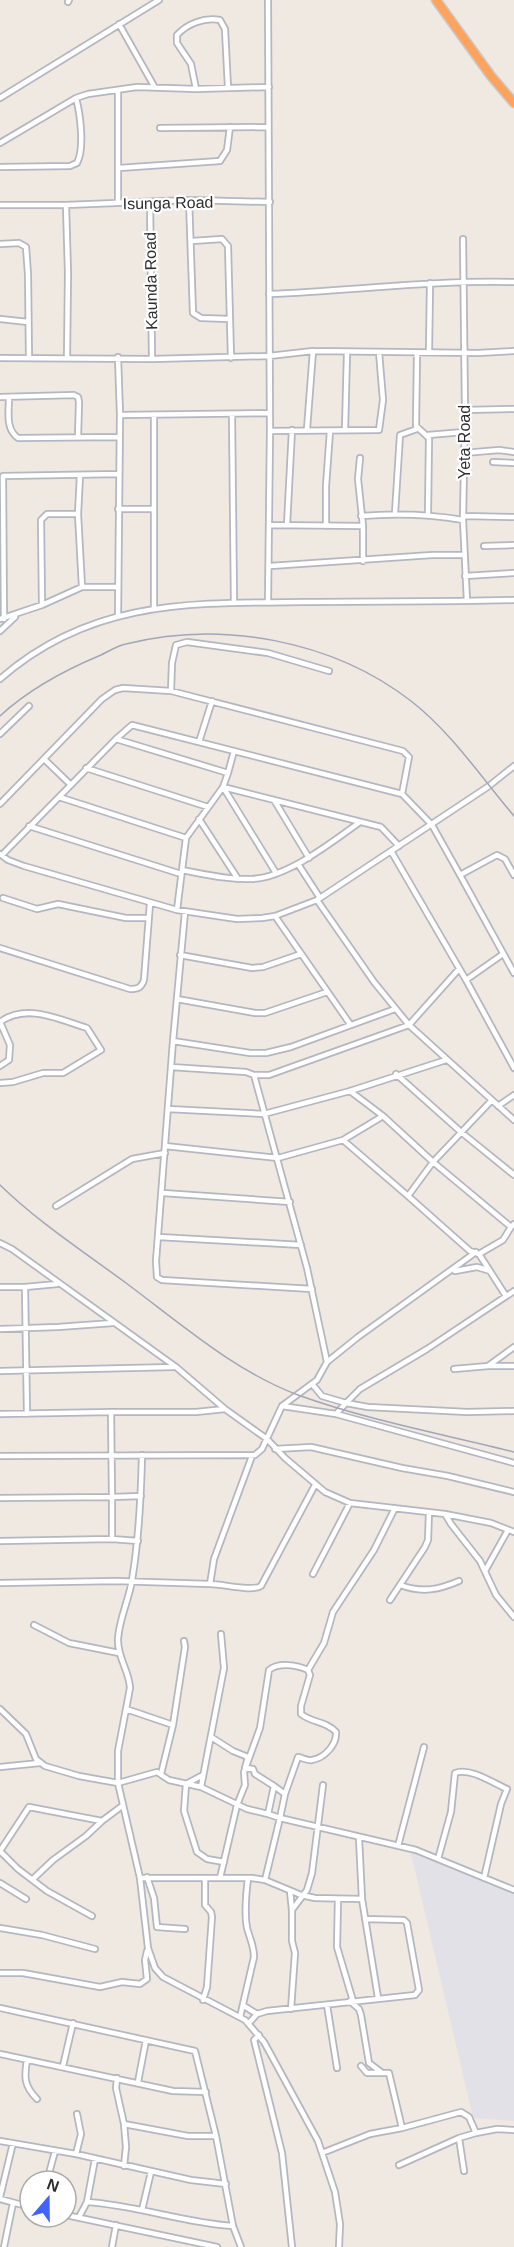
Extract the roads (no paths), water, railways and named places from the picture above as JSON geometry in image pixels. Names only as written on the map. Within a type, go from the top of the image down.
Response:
[{"type":"highway","points":[[436,0],[491,76],[514,103]]},
{"type":"street","points":[[0,98],[159,0]]},
{"type":"street","points":[[268,0],[270,202],[270,566],[268,602]]},
{"type":"street","points":[[196,89],[190,64],[177,43],[177,35],[193,23],[214,19],[220,20],[225,28],[228,88]]},
{"type":"street","points":[[119,24],[154,86]]},
{"type":"street","points":[[0,143],[76,98],[88,94],[154,86],[196,89],[269,87]]},
{"type":"street","points":[[118,90],[118,203]]},
{"type":"street","points":[[0,167],[70,166],[77,163],[80,157],[80,126],[76,98]]},
{"type":"street","points":[[119,168],[220,161],[227,150],[230,127]]},
{"type":"street","points":[[160,128],[268,127]]},
{"type":"street","points":[[189,200],[194,313],[201,318],[230,319]]},
{"type":"street","name":"Isunga Road","points":[[0,205],[189,200],[270,202]]},
{"type":"street","name":"Kaunda Road","points":[[150,202],[152,359]]},
{"type":"street","points":[[66,205],[67,358]]},
{"type":"street","points":[[192,241],[222,239],[228,246],[231,358]]},
{"type":"street","name":"Yeta Road","points":[[463,239],[465,410],[463,518],[467,601]]},
{"type":"street","points":[[0,244],[19,243],[26,247],[29,358]]},
{"type":"street","points":[[269,294],[430,283],[514,282]]},
{"type":"street","points":[[429,351],[430,283]]},
{"type":"street","points":[[0,319],[28,322]]},
{"type":"street","points":[[0,358],[231,358],[313,351],[463,353],[514,351]]},
{"type":"street","points":[[308,429],[313,351]]},
{"type":"street","points":[[270,430],[376,431],[380,428],[383,400],[379,352]]},
{"type":"street","points":[[417,352],[417,429]]},
{"type":"street","points":[[345,430],[347,353]]},
{"type":"street","points":[[118,357],[120,415],[118,616]]},
{"type":"street","points":[[0,397],[74,395],[79,402],[78,437]]},
{"type":"street","points":[[9,397],[9,425],[14,436],[25,439],[119,436]]},
{"type":"street","points":[[465,410],[514,409]]},
{"type":"street","points":[[120,415],[270,413]]},
{"type":"street","points":[[232,414],[234,602]]},
{"type":"street","points":[[154,415],[154,609]]},
{"type":"street","points":[[395,513],[400,435],[417,429],[428,435],[464,432]]},
{"type":"street","points":[[287,525],[292,430]]},
{"type":"street","points":[[326,526],[330,430]]},
{"type":"street","points":[[428,435],[429,514]]},
{"type":"street","points":[[464,453],[499,450],[514,452]]},
{"type":"street","points":[[360,458],[358,479],[363,526],[363,561]]},
{"type":"street","points":[[494,462],[514,463]]},
{"type":"street","points":[[118,587],[82,587],[17,615],[2,619],[2,476],[119,474]]},
{"type":"street","points":[[80,475],[78,514],[82,587]]},
{"type":"street","points":[[118,509],[153,509]]},
{"type":"street","points":[[361,516],[395,513],[463,518],[514,517]]},
{"type":"street","points":[[42,605],[41,520],[47,514],[78,514]]},
{"type":"street","points":[[269,525],[363,526]]},
{"type":"street","points":[[484,546],[514,545]]},
{"type":"street","points":[[270,566],[363,561],[402,556],[464,555]]},
{"type":"street","points":[[465,576],[514,573]]},
{"type":"street","points":[[0,679],[32,654],[63,635],[92,623],[154,609],[234,602],[514,600]]},
{"type":"street","points":[[0,631],[17,615]]},
{"type":"street","points":[[171,691],[172,663],[176,645],[187,642],[268,653],[329,671]]},
{"type":"street","points":[[0,804],[102,699],[115,690],[139,688],[171,691],[403,751],[409,757],[402,794]]},
{"type":"street","points":[[199,742],[212,701]]},
{"type":"street","points":[[0,734],[28,706]]},
{"type":"street","points":[[514,766],[432,825],[318,899],[275,916],[237,919],[185,912],[24,866],[1,854],[132,725],[402,794],[432,825],[514,973]]},
{"type":"street","points":[[116,739],[228,773]]},
{"type":"street","points":[[177,910],[186,838],[223,787],[234,752]]},
{"type":"street","points":[[44,759],[71,785]]},
{"type":"street","points":[[86,768],[208,807]]},
{"type":"street","points":[[223,787],[381,827],[399,846]]},
{"type":"street","points":[[223,787],[276,873]]},
{"type":"street","points":[[59,797],[186,838]]},
{"type":"street","points":[[274,800],[309,858]]},
{"type":"street","points":[[199,819],[238,879]]},
{"type":"street","points":[[29,826],[182,872],[238,879],[258,879],[309,858],[360,822]]},
{"type":"street","points":[[391,851],[514,1068]]},
{"type":"street","points":[[459,874],[497,855],[505,859],[514,875]]},
{"type":"street","points":[[297,864],[364,969],[395,1009],[446,1060],[514,1120]]},
{"type":"street","points":[[3,898],[37,909],[58,904],[126,918],[149,918]]},
{"type":"street","points":[[0,948],[136,989],[144,980],[150,903]]},
{"type":"street","points":[[185,912],[156,1272],[159,1279],[312,1289]]},
{"type":"street","points":[[275,916],[350,1024]]},
{"type":"street","points":[[180,955],[252,968],[263,967],[301,954]]},
{"type":"street","points":[[466,980],[503,954]]},
{"type":"street","points":[[171,1067],[269,1075],[409,1025],[459,969]]},
{"type":"street","points":[[177,999],[265,1013],[327,992]]},
{"type":"street","points":[[173,1041],[257,1054],[291,1047],[395,1009]]},
{"type":"street","points":[[0,1066],[9,1060],[10,1045],[0,1022],[9,1015],[25,1011],[87,1028],[100,1050],[63,1073],[43,1073],[13,1083],[0,1083]]},
{"type":"street","points":[[168,1108],[264,1114],[350,1091],[396,1074],[446,1060]]},
{"type":"street","points":[[396,1074],[514,1176]]},
{"type":"street","points":[[255,1075],[301,1245],[327,1362]]},
{"type":"street","points":[[361,1087],[361,1101]]},
{"type":"street","points":[[0,1456],[252,1456],[259,1452],[267,1439],[282,1406],[317,1380],[327,1362],[446,1273],[503,1240],[513,1226],[350,1091]]},
{"type":"street","points":[[498,1106],[514,1095]]},
{"type":"street","points":[[408,1196],[433,1162],[492,1100]]},
{"type":"street","points":[[165,1146],[278,1158],[343,1140],[383,1116]]},
{"type":"street","points":[[343,1140],[470,1251],[477,1253],[506,1296]]},
{"type":"street","points":[[56,1206],[74,1197],[132,1159],[165,1153]]},
{"type":"street","points":[[163,1193],[290,1202]]},
{"type":"street","points":[[159,1237],[301,1245]]},
{"type":"street","points":[[0,1243],[12,1249],[176,1367],[225,1409],[267,1439],[275,1449],[325,1492],[350,1503],[445,1514],[491,1523],[514,1532]]},
{"type":"street","points":[[446,1273],[477,1267],[490,1271]]},
{"type":"street","points":[[0,1287],[58,1284]]},
{"type":"street","points":[[25,1287],[27,1414]]},
{"type":"street","points":[[336,1414],[360,1389],[427,1349],[514,1291]]},
{"type":"street","points":[[0,1329],[113,1323]]},
{"type":"street","points":[[488,1366],[514,1347]]},
{"type":"street","points":[[454,1369],[514,1366]]},
{"type":"street","points":[[0,1371],[176,1367]]},
{"type":"street","points":[[312,1384],[322,1396],[368,1407],[467,1412],[514,1410]]},
{"type":"street","points":[[282,1406],[336,1414],[514,1463]]},
{"type":"street","points":[[0,1414],[196,1412],[225,1409]]},
{"type":"street","points":[[111,1412],[112,1539]]},
{"type":"street","points":[[275,1449],[311,1447],[514,1492]]},
{"type":"street","points":[[142,1455],[138,1541],[132,1582],[120,1624],[118,1640],[118,1653],[129,1677],[118,1751],[118,1783],[140,1878],[148,1948],[155,1968],[163,1977],[203,2000],[240,2017],[249,2023],[259,2035],[318,2141],[335,2192],[340,2224],[339,2247]]},
{"type":"street","points":[[210,1584],[214,1559],[252,1456]]},
{"type":"street","points":[[0,1583],[228,1584],[252,1590],[261,1586],[315,1485]]},
{"type":"street","points":[[0,1498],[141,1496]]},
{"type":"street","points":[[313,1574],[350,1503]]},
{"type":"street","points":[[265,1880],[285,1794],[298,1757],[311,1761],[319,1758],[334,1743],[336,1737],[332,1728],[309,1720],[301,1714],[310,1675],[308,1670],[324,1642],[333,1612],[374,1550],[395,1508]]},
{"type":"street","points":[[390,1600],[425,1548],[428,1540],[429,1512]]},
{"type":"street","points":[[445,1514],[480,1561],[496,1594],[514,1617]]},
{"type":"street","points":[[485,1571],[508,1530]]},
{"type":"street","points":[[0,1541],[112,1539],[138,1541]]},
{"type":"street","points":[[400,1585],[428,1591],[459,1581]]},
{"type":"street","points":[[34,1625],[69,1643],[118,1653]]},
{"type":"street","points":[[201,1787],[201,1776],[224,1668],[221,1634]]},
{"type":"street","points":[[161,1774],[173,1725],[184,1641]]},
{"type":"street","points":[[245,1768],[258,1737],[270,1668],[296,1666],[308,1670]]},
{"type":"street","points":[[0,1709],[26,1734],[40,1763]]},
{"type":"street","points":[[126,1709],[173,1725]]},
{"type":"street","points":[[211,1737],[233,1751],[248,1757],[245,1768],[245,1785],[237,1805],[220,1878]]},
{"type":"street","points":[[398,1846],[424,1747]]},
{"type":"street","points":[[0,1767],[40,1763],[71,1774],[118,1783],[152,1772],[161,1774],[165,1778],[201,1787],[237,1805],[280,1818],[398,1846],[438,1859],[514,1890]]},
{"type":"street","points":[[245,1768],[253,1769],[255,1774],[285,1794]]},
{"type":"street","points":[[438,1859],[452,1812],[455,1773],[460,1771],[477,1775],[507,1789],[501,1804],[484,1878]]},
{"type":"street","points":[[186,1784],[201,1776]]},
{"type":"street","points":[[186,1784],[184,1811],[197,1852],[207,1858],[224,1862]]},
{"type":"street","points":[[292,1910],[308,1887],[312,1873],[323,1785]]},
{"type":"street","points":[[268,1814],[274,1786]]},
{"type":"street","points":[[33,1879],[53,1860],[122,1806]]},
{"type":"street","points":[[92,1916],[47,1891],[18,1869],[0,1851],[28,1807],[102,1821]]},
{"type":"street","points":[[359,1838],[362,1899],[378,1998]]},
{"type":"street","points":[[147,1877],[154,1898],[157,1927],[185,1929]]},
{"type":"street","points":[[140,1878],[248,1878],[265,1880],[301,1895],[315,1898],[362,1899]]},
{"type":"street","points":[[203,2000],[207,1987],[212,1917],[205,1905],[205,1878]]},
{"type":"street","points":[[240,2017],[254,1957],[254,1948],[247,1926],[248,1878]]},
{"type":"street","points":[[0,1883],[26,1899]]},
{"type":"street","points":[[290,1891],[292,1941],[295,1953],[291,2009]]},
{"type":"street","points":[[338,1899],[338,1947],[351,2001],[359,2008],[369,2063],[381,2072]]},
{"type":"street","points":[[244,2006],[257,2014],[415,1995],[419,1990],[407,1923],[404,1920],[365,1919]]},
{"type":"street","points":[[0,1928],[42,1935],[95,1949]]},
{"type":"street","points":[[0,1972],[23,1973],[100,1987],[122,1982],[140,1984],[147,1979],[145,1960],[148,1948]]},
{"type":"street","points":[[327,2005],[337,2068]]},
{"type":"street","points":[[0,2008],[195,2051],[216,2136],[233,2226],[241,2247]]},
{"type":"street","points":[[249,2023],[257,2014]]},
{"type":"street","points":[[63,2066],[73,2023]]},
{"type":"street","points":[[259,2035],[254,2040],[282,2153],[285,2201],[292,2247]]},
{"type":"street","points":[[138,2082],[146,2040]]},
{"type":"street","points":[[0,2054],[173,2091],[206,2092]]},
{"type":"street","points":[[27,2060],[25,2084],[37,2099]]},
{"type":"street","points":[[361,2066],[366,2073],[389,2073],[402,2128]]},
{"type":"street","points":[[117,2078],[116,2088],[124,2124],[126,2147],[124,2166]]},
{"type":"street","points":[[322,2153],[370,2134],[461,2112],[469,2117],[476,2133]]},
{"type":"street","points":[[76,2154],[81,2134],[77,2114]]},
{"type":"street","points":[[124,2124],[188,2136],[216,2136]]},
{"type":"street","points":[[399,2165],[459,2138],[497,2129],[514,2130]]},
{"type":"street","points":[[459,2138],[464,2172]]},
{"type":"street","points":[[0,2141],[76,2154],[202,2182],[226,2184]]},
{"type":"street","points":[[13,2144],[0,2198],[18,2204]]},
{"type":"street","points":[[50,2169],[55,2151]]},
{"type":"street","points":[[95,2159],[87,2202],[79,2217],[195,2245],[217,2247]]},
{"type":"street","points":[[142,2210],[151,2172]]},
{"type":"street","points":[[87,2202],[142,2210],[202,2223],[233,2226]]},
{"type":"street","points":[[4,2247],[14,2203]]},
{"type":"street","points":[[112,2247],[116,2225]]},
{"type":"railway","points":[[0,716],[23,697],[48,681],[123,645],[162,637],[200,634],[237,635],[274,641],[311,650],[346,663],[380,680],[411,701],[439,726],[514,816]]},
{"type":"railway","points":[[0,1185],[45,1224],[208,1345],[274,1385],[351,1412],[514,1452]]}]
